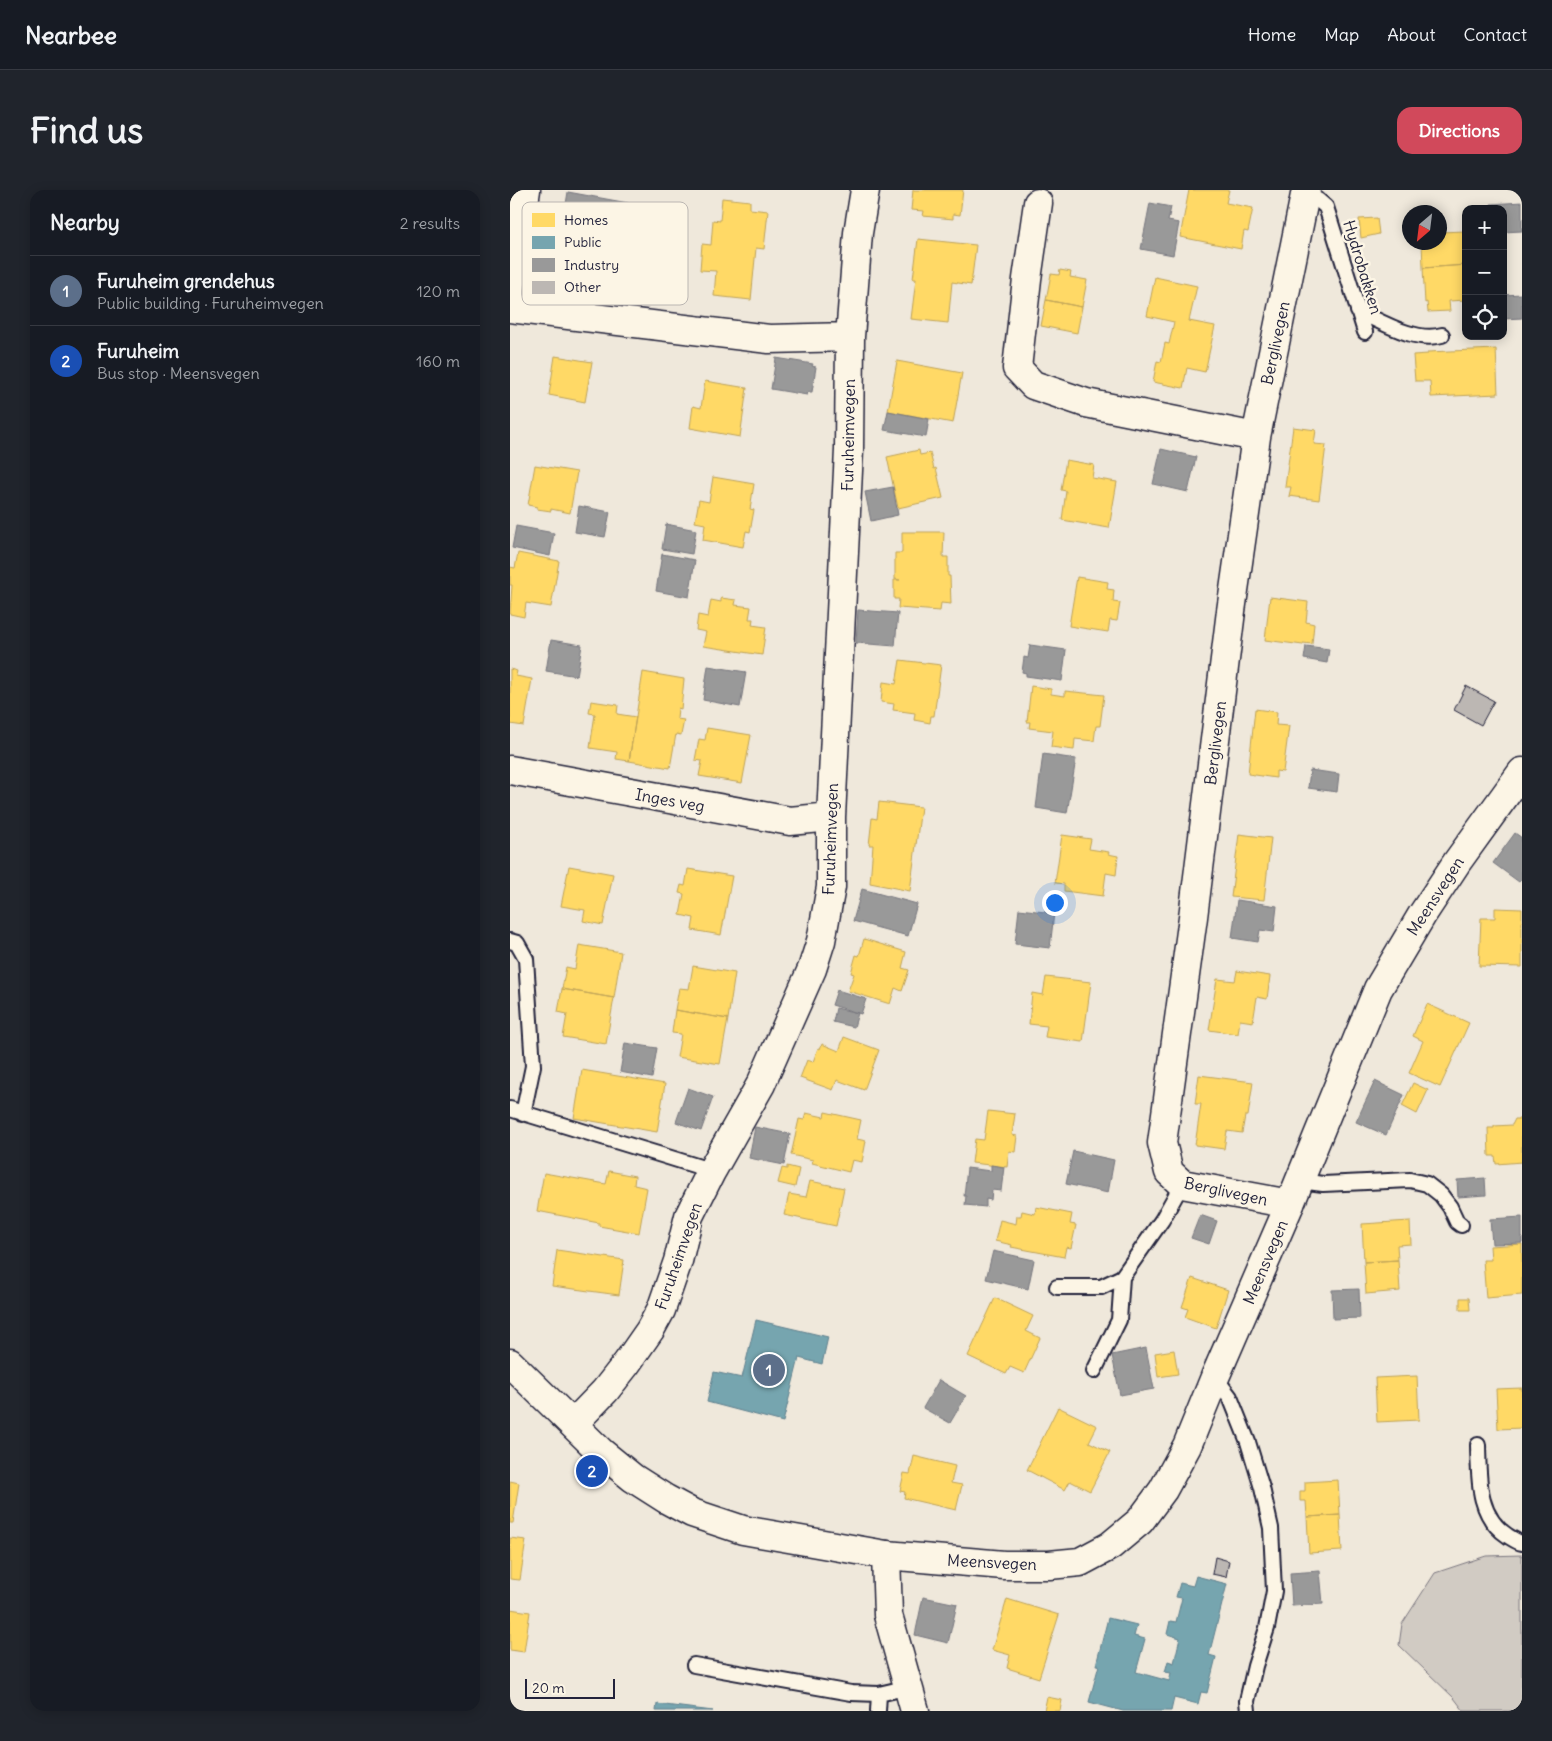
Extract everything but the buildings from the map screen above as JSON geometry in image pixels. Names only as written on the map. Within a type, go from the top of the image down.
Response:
[{"type":"street","name":"Furuheimvegen","points":[[573,1424],[605,1390],[650,1330],[661,1310],[678,1262],[689,1216],[710,1172],[761,1084],[812,969],[822,941],[831,887],[830,818],[849,450],[850,337],[858,233],[864,190]]},
{"type":"street","name":"Berglivegen","points":[[1295,1192],[1182,1184],[1169,1172],[1162,1143],[1192,927],[1231,611],[1256,437],[1306,192]]},
{"type":"street","points":[[1038,203],[1026,279],[1017,368],[1033,385],[1086,404],[1256,437]]},
{"type":"street","points":[[510,296],[522,216]]},
{"type":"street","points":[[510,308],[769,339],[850,337]]},
{"type":"street","name":"Inges veg","points":[[510,770],[790,821],[830,818]]},
{"type":"street","name":"Meensvegen","points":[[510,1363],[601,1452],[633,1478],[692,1513],[742,1530],[886,1555],[1004,1564],[1049,1565],[1080,1562],[1110,1546],[1140,1521],[1163,1490],[1187,1446],[1295,1192],[1378,988],[1457,862],[1522,772]]},
{"type":"street","points":[[886,1555],[888,1615],[912,1699]]},
{"type":"lane","name":"Hydrobakken","points":[[1306,192],[1326,207],[1365,332]]},
{"type":"lane","points":[[1358,311],[1403,332],[1433,338],[1442,335]]},
{"type":"lane","points":[[510,941],[517,943],[526,959],[533,1066],[516,1112],[658,1154],[710,1172]]},
{"type":"lane","points":[[1295,1192],[1323,1184],[1410,1180],[1427,1184],[1441,1195],[1450,1207],[1457,1222],[1461,1225]]},
{"type":"lane","points":[[1057,1287],[1100,1287],[1122,1277],[1162,1220],[1182,1184]]},
{"type":"lane","points":[[1094,1371],[1119,1320],[1122,1277]]},
{"type":"lane","points":[[1216,1376],[1230,1397],[1248,1442],[1262,1488],[1270,1528],[1274,1591],[1267,1628],[1255,1666],[1247,1701],[1248,1711]]},
{"type":"lane","points":[[1478,1445],[1479,1482],[1484,1509],[1491,1521],[1502,1532],[1522,1543]]},
{"type":"lane","points":[[694,1665],[851,1693],[878,1694],[912,1699]]},
{"type":"lane","points":[[878,1694],[878,1711]]},
{"type":"shaded area","points":[[1522,1555],[1522,1711],[1464,1711],[1454,1698],[1399,1645],[1402,1624],[1435,1573],[1486,1556]]},
{"type":"place","name":"Furuheim grendehus","points":[[769,1370]]},
{"type":"place","name":"Furuheim","points":[[592,1471]]}]
